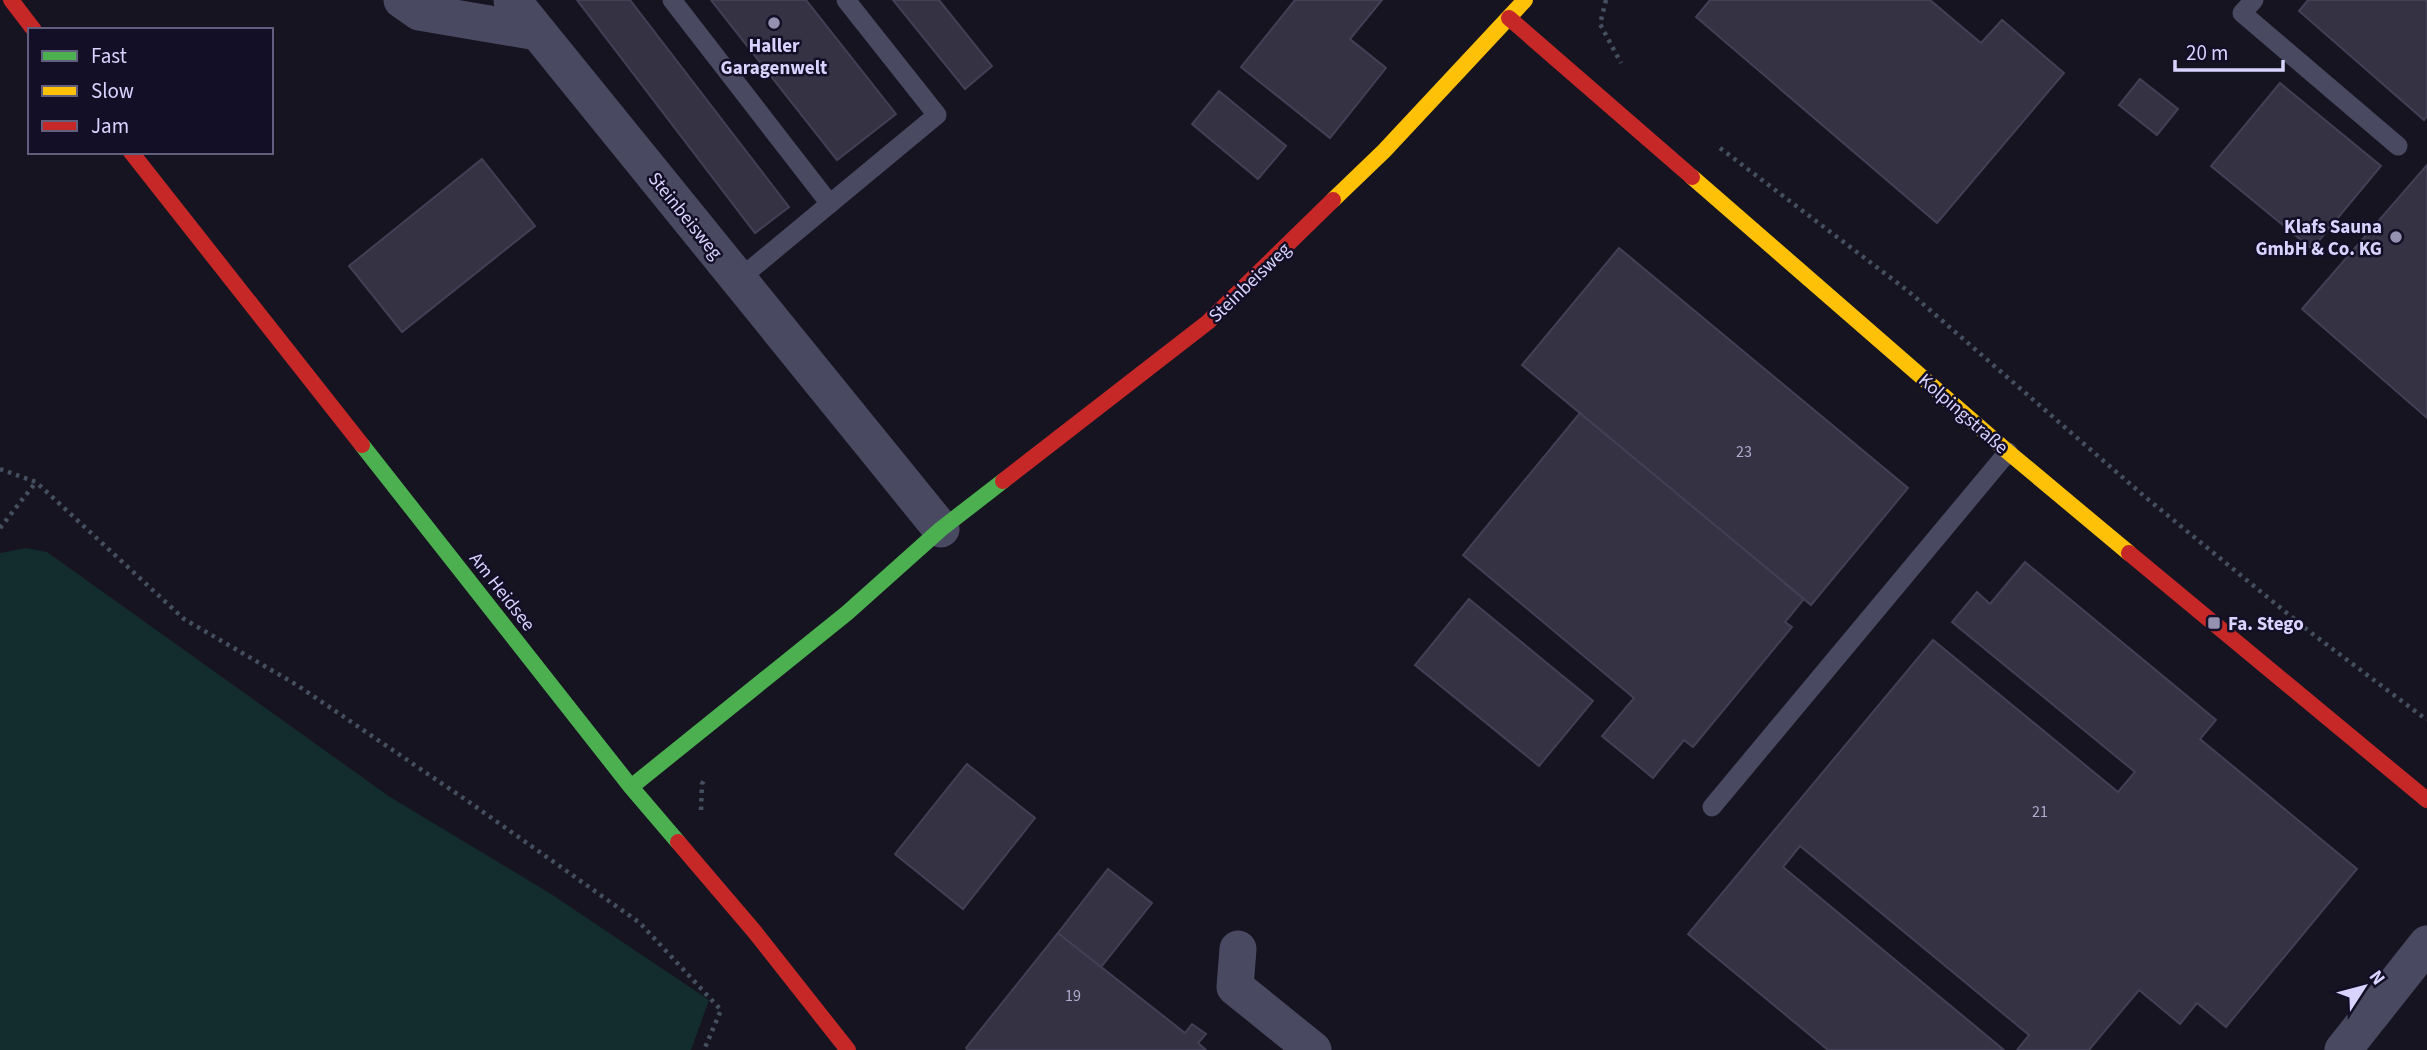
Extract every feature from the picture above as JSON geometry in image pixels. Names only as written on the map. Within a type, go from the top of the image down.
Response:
[{"type":"street","points":[[11,0],[32,28]]},
{"type":"street","points":[[402,0],[419,12],[537,32]]},
{"type":"street","name":"Steinbeisweg","points":[[512,0],[941,528]]},
{"type":"street","name":"Steinbeisweg","points":[[631,787],[848,613],[941,528],[1208,322],[1384,151],[1525,0]]},
{"type":"street","name":"Kolpingstraße","points":[[1509,18],[2008,452],[2427,800]]},
{"type":"street","name":"Am Heidsee","points":[[133,154],[631,787],[754,932],[848,1050]]},
{"type":"street","points":[[2347,1049],[2427,944]]},
{"type":"street","points":[[1238,949],[1235,987],[1313,1050]]},
{"type":"lane","points":[[672,0],[830,204]]},
{"type":"lane","points":[[738,280],[937,116],[846,0]]},
{"type":"lane","points":[[2254,0],[2242,13],[2398,146]]},
{"type":"lane","points":[[1712,807],[2008,452]]},
{"type":"path","points":[[1606,0],[1600,24],[1625,69]]},
{"type":"path","points":[[1712,142],[1908,291],[2154,505],[2309,632],[2427,720]]},
{"type":"path","points":[[0,469],[36,482],[184,620],[297,685],[640,923],[721,1010],[705,1050]]},
{"type":"path","points":[[0,528],[36,482]]},
{"type":"green space","points":[[26,548],[47,552],[390,797],[551,894],[709,1000],[691,1050],[0,1050],[0,553]]},
{"type":"building","points":[[577,0],[630,0],[789,207],[755,233]]},
{"type":"building","points":[[711,0],[806,0],[896,114],[837,160]]},
{"type":"building","points":[[893,0],[939,0],[992,66],[965,89]]},
{"type":"building","points":[[1295,0],[1382,0],[1350,39],[1386,68],[1330,138],[1241,67]]},
{"type":"building","points":[[1710,0],[1930,0],[1981,43],[2002,20],[2064,73],[1937,223],[1696,17]]},
{"type":"building","points":[[2308,0],[2427,0],[2427,116],[2424,120],[2299,11]]},
{"type":"building","points":[[2140,79],[2178,109],[2157,135],[2119,105]]},
{"type":"building","points":[[2280,83],[2381,166],[2312,249],[2211,166]]},
{"type":"building","points":[[1219,91],[1286,146],[1258,179],[1192,124]]},
{"type":"building","points":[[482,159],[535,226],[402,332],[349,266]]},
{"type":"building","name":"Klafs Sauna GmbH & Co. KG","points":[[2427,165],[2427,418],[2302,309]]},
{"type":"building","points":[[1619,248],[1908,488],[1811,605],[1522,365]]},
{"type":"building","points":[[1580,413],[1804,599],[1785,622],[1792,627],[1693,747],[1684,740],[1653,778],[1602,736],[1634,698],[1463,555]]},
{"type":"building","points":[[2025,562],[2216,720],[2200,739],[2357,869],[2226,1027],[2197,1003],[2180,1024],[2139,990],[2089,1050],[2017,1050],[2029,1035],[1800,846],[1783,867],[2004,1050],[1828,1050],[1688,934],[1933,640],[2118,792],[2135,772],[1952,622],[1977,592],[1990,604]]},
{"type":"building","points":[[1469,599],[1593,701],[1539,766],[1415,665]]},
{"type":"building","points":[[967,764],[1035,818],[963,909],[895,854]]},
{"type":"building","points":[[1108,869],[1152,903],[1101,967],[1058,933]]},
{"type":"building","points":[[1058,933],[1185,1033],[1192,1024],[1206,1034],[1198,1043],[1206,1050],[968,1050],[966,1048]]},
{"type":"traffic: fast","points":[[362,445],[631,787],[678,842]]},
{"type":"traffic: fast","points":[[631,787],[847,613],[941,529],[1003,481]]},
{"type":"traffic: slow","points":[[1333,200],[1384,151],[1525,0]]},
{"type":"traffic: slow","points":[[1692,177],[2008,452],[2129,553]]},
{"type":"traffic: jam","points":[[11,0],[32,28]]},
{"type":"traffic: jam","points":[[1509,18],[1692,177]]},
{"type":"traffic: jam","points":[[133,154],[362,445]]},
{"type":"traffic: jam","points":[[1003,481],[1208,322],[1333,200]]},
{"type":"traffic: jam","points":[[2129,553],[2427,800]]},
{"type":"traffic: jam","points":[[678,842],[754,931],[848,1050]]},
{"type":"place","name":"Haller Garagenwelt","points":[[774,23]]},
{"type":"place","name":"Klafs Sauna GmbH & Co. KG","points":[[2396,237]]},
{"type":"place","name":"Fa. Stego","points":[[2214,623]]}]
